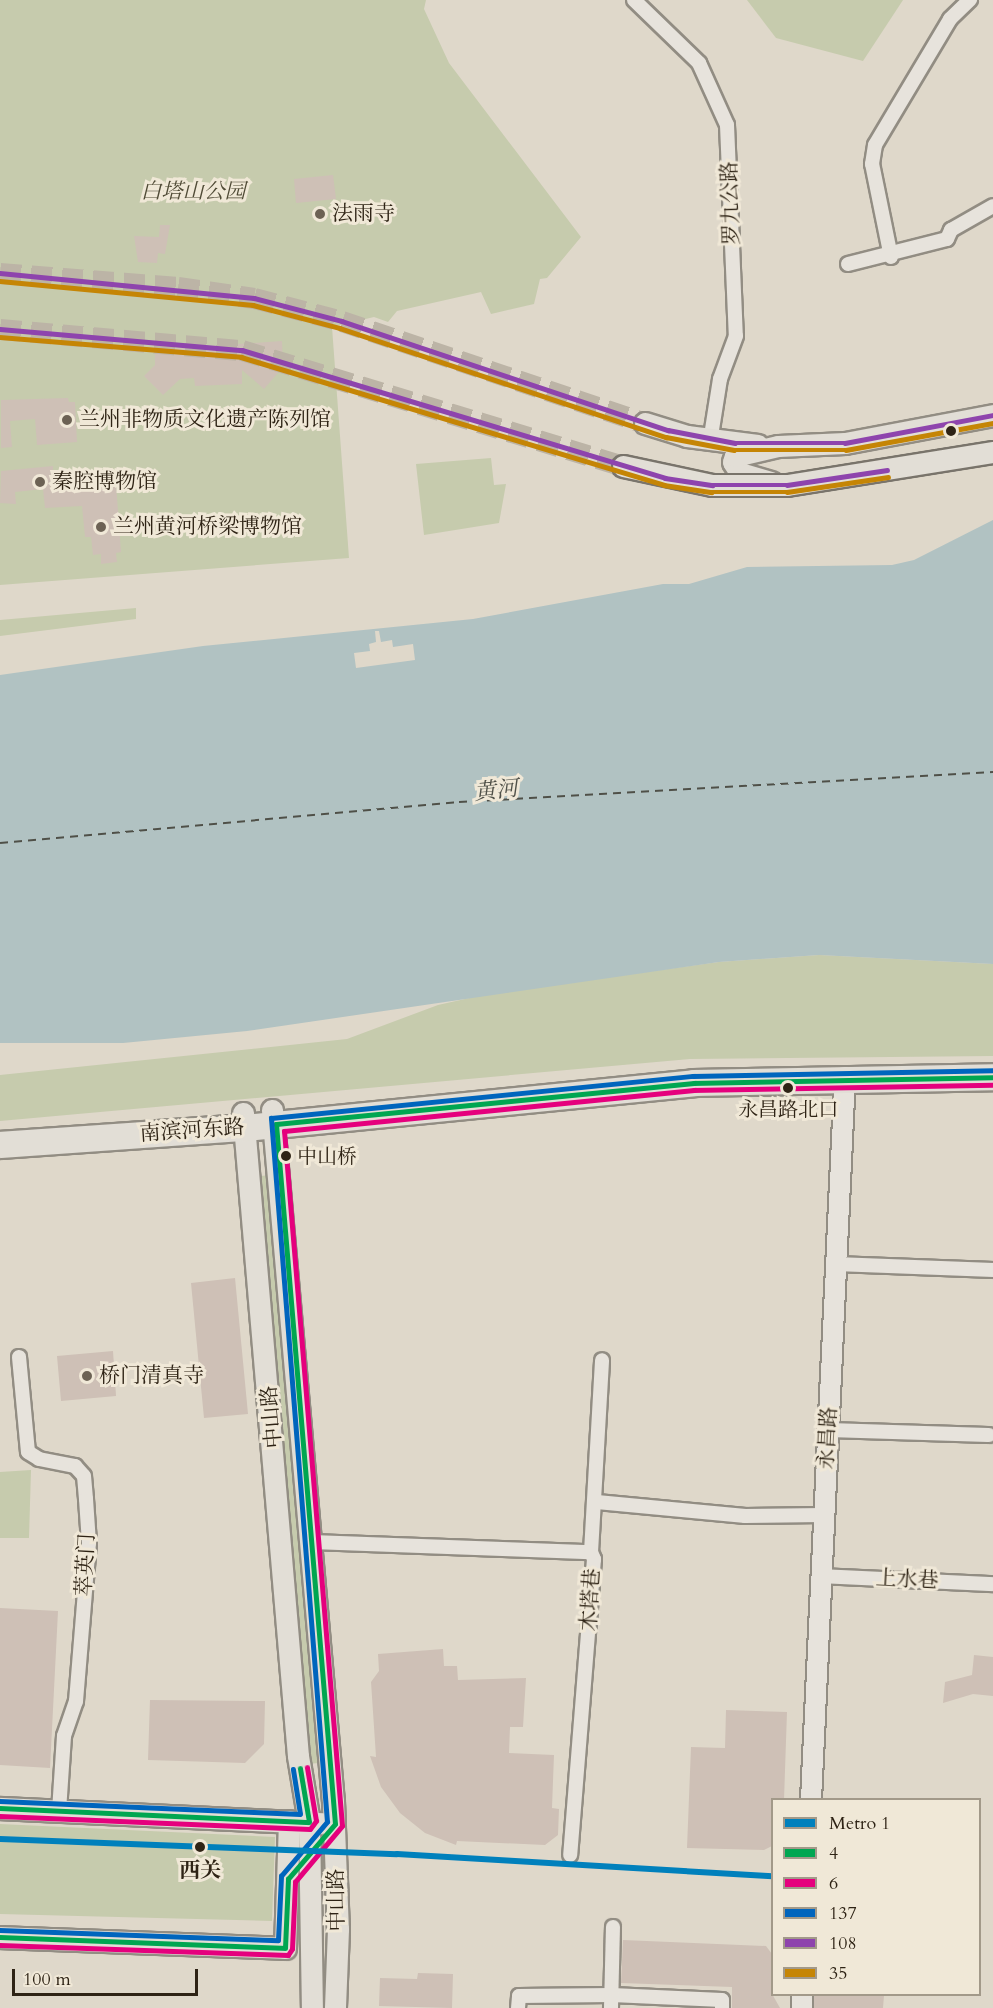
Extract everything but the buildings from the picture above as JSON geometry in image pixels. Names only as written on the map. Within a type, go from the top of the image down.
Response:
[{"type":"highway","name":"南滨河东路","points":[[0,1145],[761,1068],[993,1066]]},
{"type":"highway","name":"南滨河东路","points":[[274,1117],[694,1083],[845,1077],[993,1077]]},
{"type":"highway","name":"南滨河东路","points":[[0,1129],[244,1120]]},
{"type":"main road","points":[[993,415],[845,443],[778,446],[735,456],[736,468],[759,480],[814,489],[993,450]]},
{"type":"main road","points":[[645,423],[687,436],[711,436],[778,446]]},
{"type":"main road","points":[[623,466],[712,485],[787,485],[993,450]]},
{"type":"main road","name":"中山路","points":[[274,1117],[335,1824],[335,2008]]},
{"type":"main road","name":"中山路","points":[[244,1120],[298,1756],[299,1821],[311,1855],[312,2008]]},
{"type":"main road","points":[[0,1808],[335,1824]]},
{"type":"main road","points":[[285,1948],[288,1880],[299,1821]]},
{"type":"main road","points":[[288,1880],[335,1824]]},
{"type":"main road","points":[[0,1936],[285,1948],[310,1971]]},
{"type":"street","name":"罗九公路","points":[[634,0],[699,63],[727,125],[736,336],[720,379],[711,436]]},
{"type":"street","points":[[891,257],[872,164],[875,144],[950,19],[969,0]]},
{"type":"street","points":[[848,264],[891,257],[946,239],[951,230],[993,206]]},
{"type":"street","points":[[960,454],[993,443]]},
{"type":"street","name":"永昌路","points":[[811,1798],[845,1077]]},
{"type":"street","points":[[836,1264],[993,1270]]},
{"type":"street","name":"萃英门","points":[[19,1357],[28,1452],[39,1459],[75,1466],[84,1476],[89,1543],[76,1701],[64,1736],[59,1811]]},
{"type":"street","points":[[591,1552],[597,1502],[602,1360]]},
{"type":"street","points":[[828,1430],[989,1435]]},
{"type":"street","points":[[597,1502],[745,1516],[824,1515]]},
{"type":"street","name":"木塔巷","points":[[312,1542],[591,1552],[594,1559],[570,1855]]},
{"type":"street","name":"上水巷","points":[[821,1576],[993,1584]]},
{"type":"street","points":[[611,2002],[613,1928]]},
{"type":"street","points":[[518,2008],[519,1996],[611,2002],[722,2000],[722,2008]]},
{"type":"green space","name":"白塔山公园","points":[[0,0],[426,0],[424,9],[449,63],[581,237],[547,278],[540,279],[534,304],[491,314],[481,292],[397,311],[388,322],[374,317],[332,327],[349,558],[0,585]]},
{"type":"green space","points":[[747,0],[903,0],[863,61],[776,38]]},
{"type":"green space","points":[[491,458],[494,485],[506,484],[499,523],[424,535],[416,464]]},
{"type":"green space","points":[[136,608],[136,619],[0,636],[0,620]]},
{"type":"green space","points":[[819,955],[993,964],[993,1056],[690,1059],[0,1121],[0,1075],[347,1039],[438,1005],[492,993],[719,962]]},
{"type":"green space","points":[[273,1175],[319,1763],[307,1764],[260,1176]]},
{"type":"green space","points":[[31,1470],[29,1538],[0,1538],[0,1472]]},
{"type":"green space","points":[[0,1824],[275,1837],[272,1921],[0,1914]]},
{"type":"water","name":"黄河","points":[[993,520],[993,964],[819,955],[719,962],[247,1031],[123,1043],[0,1043],[0,675],[203,646],[473,619],[663,584],[689,584],[747,567],[892,565],[914,560]]},
{"type":"pier","points":[[375,631],[379,631],[381,642],[392,640],[393,647],[413,644],[415,660],[356,668],[354,653],[370,651],[369,644],[376,642]]},
{"type":"ferry route","points":[[0,843],[459,802],[993,772]]},
{"type":"tunnel","points":[[0,273],[178,287],[254,298],[342,321],[645,423]]},
{"type":"tunnel","points":[[0,329],[242,350],[623,466]]},
{"type":"metro line","name":"1","points":[[0,1839],[397,1854],[771,1876]]},
{"type":"transit line","name":"108","points":[[0,273],[254,298],[342,321],[668,430],[735,443],[845,443],[993,415]]},
{"type":"transit line","name":"35","points":[[0,281],[253,305],[340,328],[666,437],[734,450],[846,450],[993,423]]},
{"type":"transit line","name":"108","points":[[0,329],[242,350],[665,478],[712,485],[787,485],[887,470]]},
{"type":"transit line","name":"35","points":[[0,337],[241,357],[664,485],[711,492],[787,492],[888,477]]},
{"type":"transit line","name":"137","points":[[0,1930],[278,1940],[281,1876],[327,1822],[271,1118],[693,1076],[993,1070]]},
{"type":"transit line","name":"4","points":[[0,1937],[285,1948],[288,1879],[335,1824],[276,1124],[694,1083],[993,1077]]},
{"type":"transit line","name":"6","points":[[0,1945],[288,1955],[292,1949],[295,1882],[342,1826],[284,1131],[694,1090],[993,1085]]},
{"type":"transit line","name":"6","points":[[0,1816],[310,1829],[316,1821],[307,1768]]},
{"type":"transit line","name":"4","points":[[0,1808],[309,1822],[300,1769]]},
{"type":"transit line","name":"137","points":[[0,1801],[300,1814],[293,1770]]},
{"type":"place","name":"法雨寺","points":[[320,214]]},
{"type":"place","name":"兰州非物质文化遗产陈列馆","points":[[67,420]]},
{"type":"place","name":"秦腔博物馆","points":[[40,482]]},
{"type":"place","name":"兰州黄河桥梁博物馆","points":[[101,527]]},
{"type":"place","name":"永昌路北口","points":[[788,1088]]},
{"type":"place","name":"中山桥","points":[[286,1156]]},
{"type":"place","name":"桥门清真寺","points":[[87,1376]]},
{"type":"place","name":"西关","points":[[200,1847]]}]
